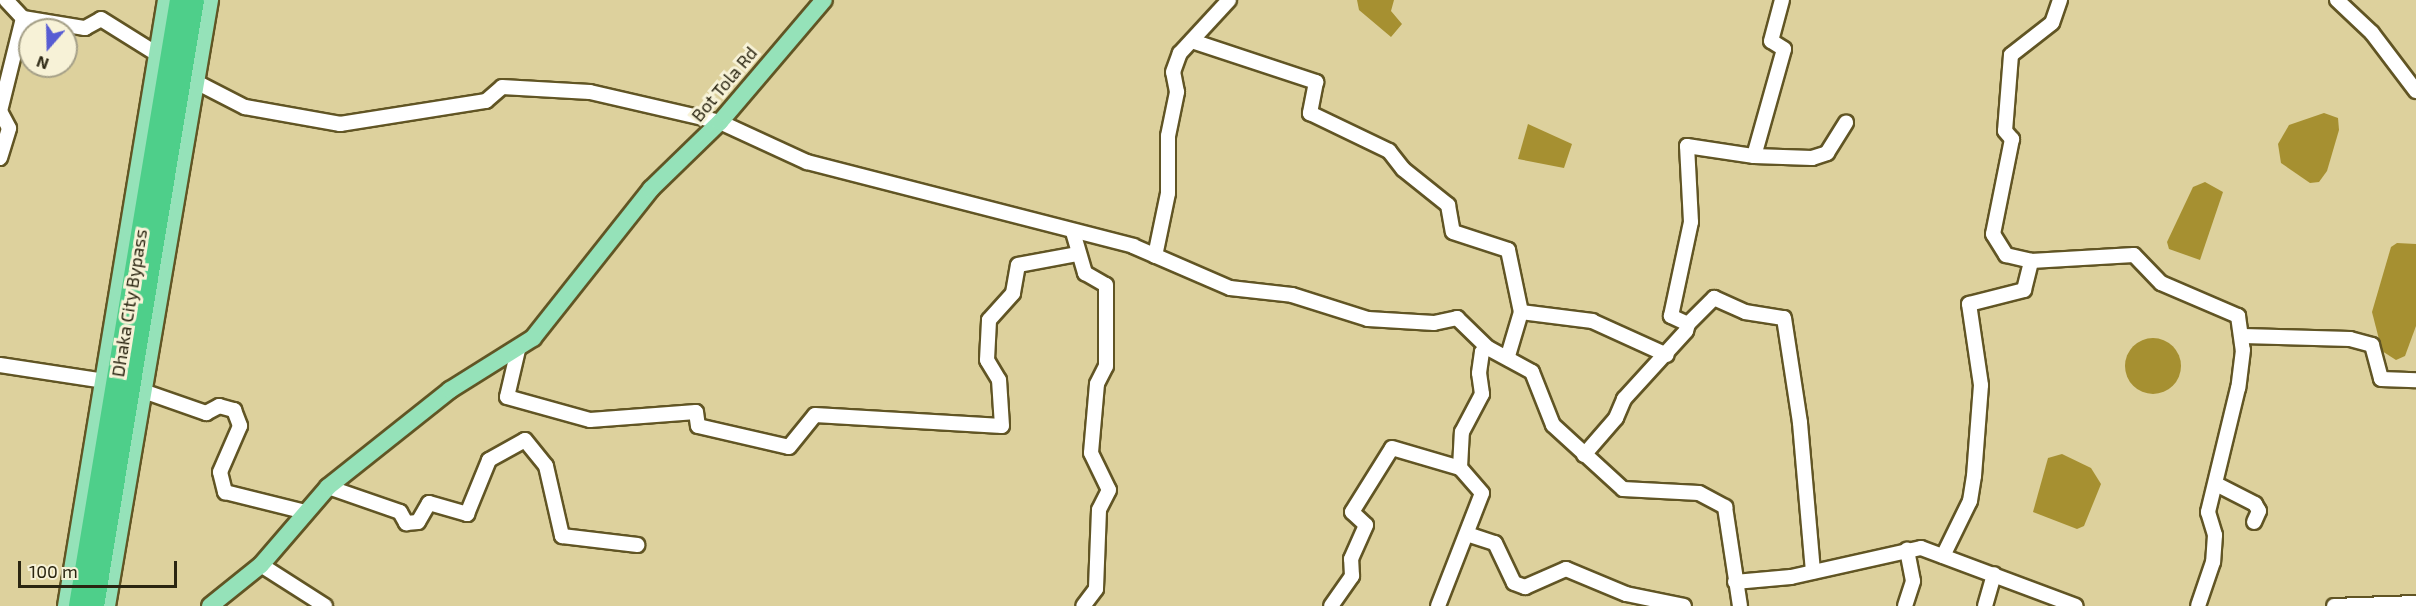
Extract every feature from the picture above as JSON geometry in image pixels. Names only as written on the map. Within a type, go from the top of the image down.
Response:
[{"type":"highway","name":"Dhaka City Bypass","points":[[79,606],[180,0]]},
{"type":"highway","name":"Dhaka City Bypass","points":[[94,606],[194,0]]},
{"type":"main road","points":[[66,606],[105,381],[166,0]]},
{"type":"main road","points":[[107,606],[146,392],[210,0]]},
{"type":"main road","name":"Bot Tola Rd","points":[[210,606],[261,565],[328,486],[450,390],[518,350],[651,189],[720,122],[824,0]]},
{"type":"street","points":[[6,0],[23,18]]},
{"type":"street","points":[[1155,256],[1168,193],[1168,136],[1177,92],[1173,72],[1192,41],[1229,0]]},
{"type":"street","points":[[1754,156],[1784,49],[1771,41],[1782,0]]},
{"type":"street","points":[[2060,0],[2052,23],[2011,55],[2006,131],[2012,139],[1993,234],[2006,255],[2031,261],[2134,255],[2161,283],[2238,316],[2243,336],[2234,413],[2208,512],[2216,535],[2213,562],[2198,606]]},
{"type":"street","points":[[2337,0],[2372,33],[2416,91]]},
{"type":"street","points":[[78,27],[85,28],[101,19],[157,54]]},
{"type":"street","points":[[0,158],[9,128],[0,111],[18,38]]},
{"type":"street","points":[[1192,41],[1316,82],[1310,113],[1389,151],[1403,170],[1448,205],[1453,232],[1508,250],[1521,312],[1508,356]]},
{"type":"street","points":[[198,83],[245,107],[340,124],[486,101],[502,87],[590,92],[720,122],[807,162],[1074,232],[1155,256],[1230,288],[1292,295],[1368,320],[1434,323],[1457,318],[1488,348],[1508,356],[1532,372],[1553,425],[1623,489],[1715,498],[1728,518],[1740,606]]},
{"type":"street","points":[[1688,324],[1671,316],[1691,222],[1687,146],[1754,156],[1820,155],[1839,141],[1846,123]]},
{"type":"street","points":[[1074,232],[1078,254],[1085,273],[1106,285],[1106,366],[1097,384],[1091,453],[1109,490],[1099,510],[1096,589],[1083,606]]},
{"type":"street","points":[[518,350],[507,397],[590,420],[696,412],[698,426],[789,447],[815,415],[1002,426],[999,380],[987,360],[988,320],[1013,293],[1018,265],[1078,254]]},
{"type":"street","points":[[1943,556],[1970,501],[1974,476],[1981,385],[1969,304],[2024,290],[2031,261]]},
{"type":"street","points":[[1584,455],[1616,418],[1624,399],[1667,355],[1688,324],[1714,298],[1745,312],[1784,318],[1800,423],[1814,571]]},
{"type":"street","points":[[1521,312],[1592,321],[1667,355]]},
{"type":"street","points":[[2243,336],[2350,339],[2372,345],[2381,379],[2416,380]]},
{"type":"street","points":[[1460,468],[1462,432],[1482,394],[1479,374],[1482,352],[1488,348]]},
{"type":"street","points":[[0,364],[105,381]]},
{"type":"street","points":[[146,392],[206,413],[219,406],[234,410],[240,426],[219,472],[225,492],[306,512]]},
{"type":"street","points":[[328,486],[400,513],[406,523],[418,522],[429,503],[467,513],[489,460],[525,440],[546,466],[562,536],[637,544]]},
{"type":"street","points":[[1331,606],[1352,576],[1351,559],[1366,525],[1352,512],[1392,448],[1460,468],[1481,486],[1470,535],[1438,606]]},
{"type":"street","points":[[2216,484],[2247,497],[2259,511],[2254,522]]},
{"type":"street","points":[[1470,535],[1495,543],[1514,583],[1525,587],[1566,569],[1626,594],[1684,606]]},
{"type":"street","points":[[1905,606],[1913,580],[1907,550]]},
{"type":"street","points":[[1735,582],[1814,571],[1907,550],[1943,556],[2076,606]]},
{"type":"street","points":[[261,565],[325,606]]},
{"type":"street","points":[[1985,606],[1994,574]]},
{"type":"street","points":[[2334,606],[2416,603]]},
{"type":"shaded area","points":[[1357,0],[1394,0],[1391,11],[1402,24],[1391,37],[1359,10]]},
{"type":"shaded area","points":[[2324,113],[2338,118],[2339,130],[2327,171],[2319,182],[2310,183],[2281,163],[2278,144],[2289,125]]},
{"type":"shaded area","points":[[1528,124],[1572,144],[1564,168],[1518,159]]},
{"type":"shaded area","points":[[2205,182],[2223,192],[2200,260],[2169,249],[2167,242],[2193,187]]},
{"type":"shaded area","points":[[2397,243],[2416,244],[2416,326],[2405,356],[2396,360],[2382,351],[2372,312],[2391,247]]},
{"type":"shaded area","points":[[2153,338],[2164,340],[2173,346],[2179,355],[2181,366],[2179,377],[2173,386],[2164,392],[2153,394],[2142,392],[2133,386],[2127,377],[2125,366],[2127,355],[2133,346],[2142,340]]},
{"type":"shaded area","points":[[2062,454],[2091,468],[2101,484],[2084,526],[2077,529],[2033,512],[2048,458]]}]
